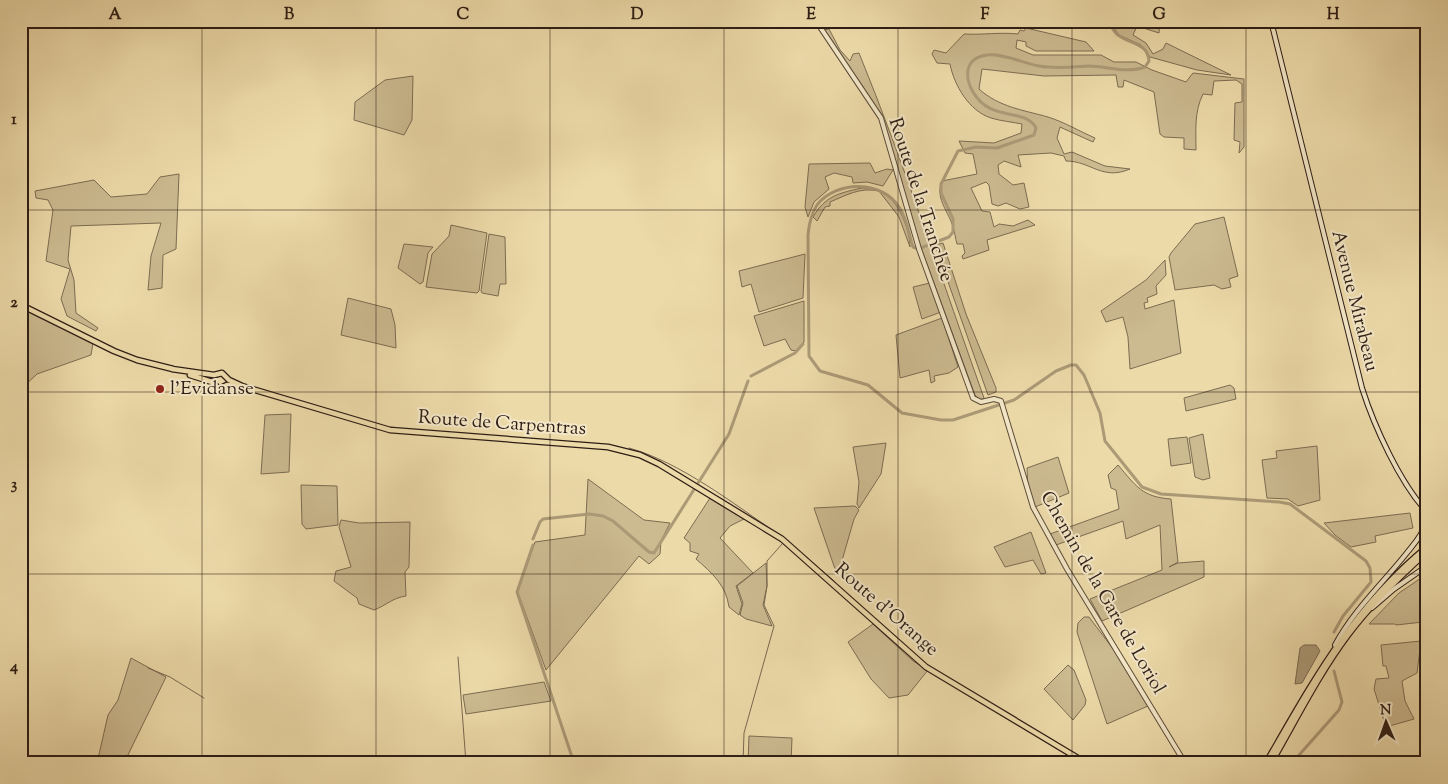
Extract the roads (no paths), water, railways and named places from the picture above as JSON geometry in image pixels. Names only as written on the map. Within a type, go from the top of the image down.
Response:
[{"type":"main road","points":[[21,305],[114,351],[137,360],[212,382],[219,388],[228,382],[224,373],[214,375],[172,369]]},
{"type":"main road","points":[[212,382],[214,375]]},
{"type":"main road","name":"Route de Carpentras","points":[[228,382],[390,430],[618,448],[640,455],[665,468],[748,518]]},
{"type":"main road","name":"Route d'Orange","points":[[748,518],[794,549],[926,667],[1086,763]]},
{"type":"main road","points":[[1266,763],[1335,645],[1378,594],[1427,547]]},
{"type":"main road","points":[[1271,763],[1326,666],[1358,622],[1400,576],[1427,552]]},
{"type":"street","name":"Route de la Tranchée","points":[[816,21],[880,118],[919,247],[943,314]]},
{"type":"street","name":"Avenue Mirabeau","points":[[1272,21],[1288,93],[1365,397],[1388,448],[1421,506]]},
{"type":"street","name":"Chemin de la Gare de Loriol","points":[[943,314],[973,398],[978,402],[997,399],[1002,404],[1033,507],[1067,569],[1185,763]]},
{"type":"street","points":[[1421,506],[1427,512]]},
{"type":"street","points":[[1335,645],[1344,628],[1422,534],[1426,524],[1421,506]]},
{"type":"street","points":[[1358,622],[1385,596],[1427,566]]},
{"type":"waterway","points":[[1108,21],[1118,35],[1142,47],[1148,55],[1149,61],[1145,67],[1131,70],[1095,66],[1051,67],[993,55],[980,57],[971,64],[968,69],[968,80],[980,102],[989,108],[1024,118],[1036,128],[1034,135],[997,148],[976,147],[958,151],[941,184],[941,193],[953,219],[953,232],[949,237],[918,249],[913,247],[902,211],[891,198],[871,188],[859,186],[836,191],[817,205],[813,212],[808,235],[809,356],[820,371],[868,385],[902,413],[941,420],[953,420],[1014,400],[1056,371],[1076,365],[1084,375],[1100,413],[1105,441],[1142,487],[1161,494],[1290,504],[1366,561],[1370,568],[1371,582],[1343,616],[1334,632]]},
{"type":"waterway","points":[[751,376],[795,353],[803,344]]},
{"type":"waterway","points":[[533,539],[543,519],[589,514],[603,516],[613,521],[649,552],[654,553],[729,434],[748,381]]},
{"type":"waterway","points":[[629,448],[648,454],[687,473],[778,534]]},
{"type":"waterway","points":[[784,538],[834,581]]},
{"type":"waterway","points":[[743,763],[744,733],[774,626],[764,605],[767,586],[767,561],[783,543]]},
{"type":"waterway","points":[[533,545],[517,592],[574,763]]},
{"type":"waterway","points":[[458,657],[466,763]]},
{"type":"waterway","points":[[148,668],[170,677],[204,698]]},
{"type":"waterway","points":[[1292,763],[1339,710],[1342,702],[1334,671]]},
{"type":"place","name":"l'Evidanse","points":[[160,389]]}]
